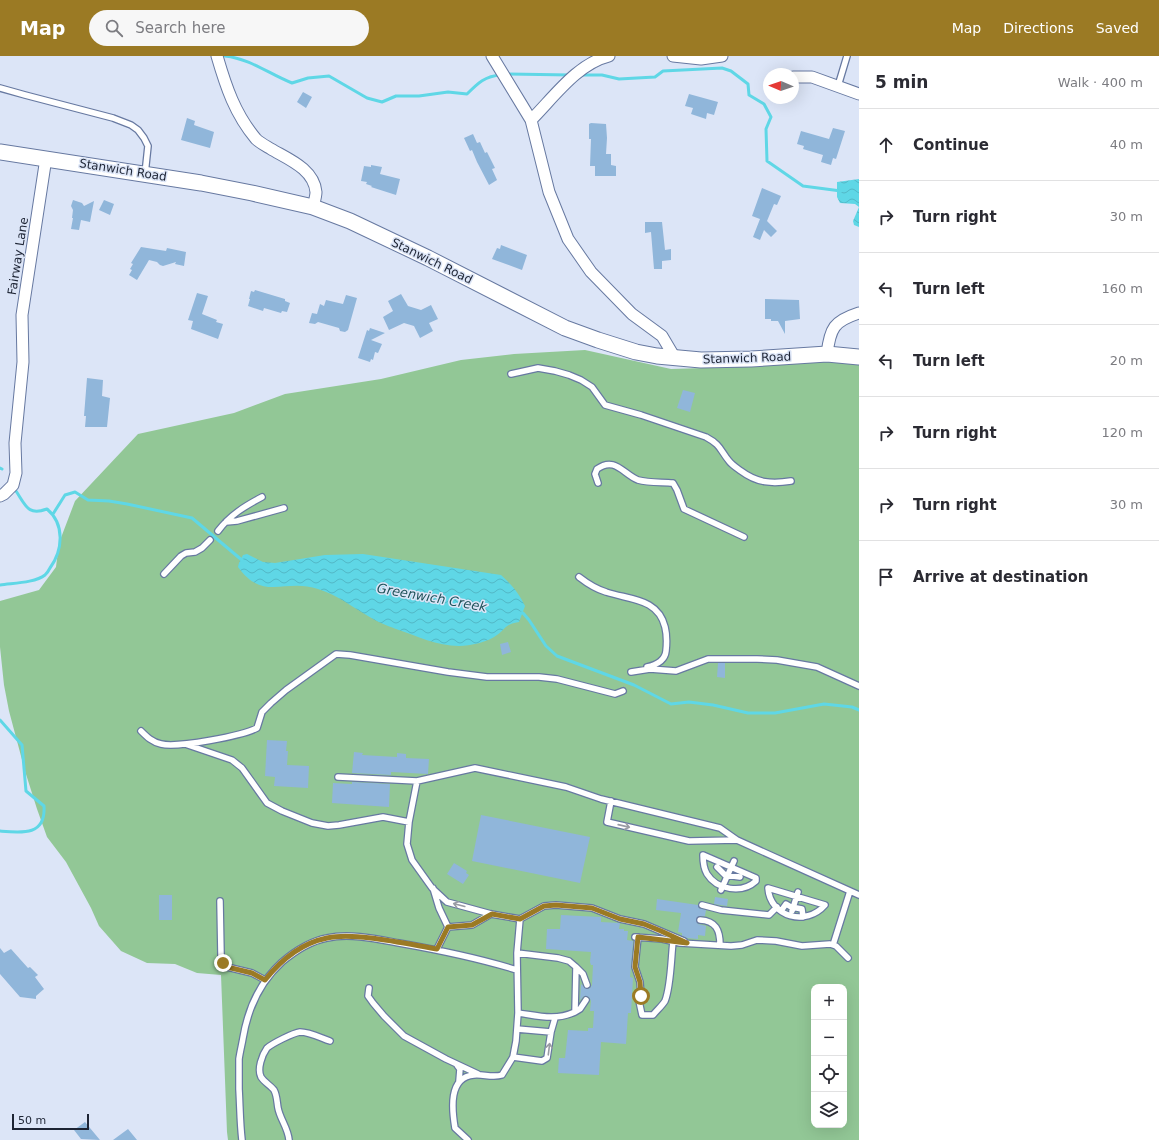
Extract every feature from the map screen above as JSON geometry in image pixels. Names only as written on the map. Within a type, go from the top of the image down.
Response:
[{"type":"street","points":[[216,56],[227,91],[242,122],[257,141],[295,163],[313,180],[316,193],[313,207]]},
{"type":"street","points":[[492,56],[531,120],[549,192],[568,239],[591,272],[632,314],[662,336],[675,358]]},
{"type":"street","points":[[531,120],[567,83],[586,67],[593,62],[609,56]]},
{"type":"street","points":[[673,56],[701,59],[722,56]]},
{"type":"street","points":[[799,77],[812,77],[859,94]]},
{"type":"street","name":"Stanwich Road","points":[[0,152],[145,174],[252,193],[313,207],[350,221],[428,258],[572,331],[626,350],[675,358],[719,360],[827,354],[859,357]]},
{"type":"street","name":"Fairway Lane","points":[[0,496],[13,485],[16,473],[15,443],[23,362],[22,315],[46,158]]},
{"type":"street","points":[[827,354],[829,336],[840,320],[859,313]]},
{"type":"lane","points":[[838,86],[847,56]]},
{"type":"lane","points":[[0,88],[25,96],[113,118],[131,125],[138,130],[148,146],[145,174]]},
{"type":"lane","points":[[511,374],[538,368],[554,370],[569,375],[592,387],[605,405],[640,415],[714,441],[719,445],[730,463],[757,481],[777,484],[791,481]]},
{"type":"lane","points":[[598,483],[595,474],[597,469],[606,464],[619,467],[639,480],[673,483],[684,510],[744,537]]},
{"type":"lane","points":[[218,531],[244,507],[262,498]]},
{"type":"lane","points":[[226,522],[237,522],[284,508]]},
{"type":"lane","points":[[164,574],[180,556],[186,553],[195,552],[210,540]]},
{"type":"lane","points":[[580,577],[595,588],[649,604],[660,613],[664,621],[666,633],[666,654],[661,662],[631,672],[650,669],[676,671],[708,659],[757,659],[783,661],[817,667],[859,686]]},
{"type":"lane","points":[[141,731],[152,742],[162,745],[185,744],[248,733],[257,728],[262,712],[271,703],[286,690],[336,654],[487,677],[539,677],[557,679],[615,694],[623,691]]},
{"type":"lane","points":[[185,744],[232,760],[242,768],[267,803],[282,811],[312,823],[328,826],[383,817],[409,822]]},
{"type":"lane","points":[[338,776],[417,781],[475,768],[566,787],[612,801],[720,828],[737,840],[859,895]]},
{"type":"lane","points":[[417,781],[409,822],[407,844],[412,860],[432,888],[447,902],[492,914],[520,919],[544,906],[556,905],[592,908],[620,919],[644,924],[687,943]]},
{"type":"lane","points":[[612,801],[607,822],[689,841],[737,840]]},
{"type":"lane","points":[[703,855],[731,867],[756,878],[754,883],[749,886],[735,889],[722,888],[711,879],[707,873],[704,867],[703,855]]},
{"type":"lane","points":[[722,888],[734,861]]},
{"type":"lane","points":[[717,867],[727,875],[740,877]]},
{"type":"lane","points":[[432,888],[438,908],[448,927]]},
{"type":"lane","points":[[702,905],[721,910],[769,915],[817,913],[825,905],[797,894],[768,888],[769,895],[789,914]]},
{"type":"lane","points":[[833,944],[850,891]]},
{"type":"lane","points":[[789,914],[793,908],[797,894]]},
{"type":"lane","points":[[220,901],[221,955],[223,963],[227,967],[252,973],[265,980]]},
{"type":"lane","points":[[786,904],[793,908],[802,909],[789,914],[786,904]]},
{"type":"lane","points":[[448,927],[472,925],[492,914]]},
{"type":"lane","points":[[459,1081],[472,1075],[496,1077],[502,1075],[513,1056],[518,1013],[517,953],[520,919]]},
{"type":"lane","points":[[700,920],[710,921],[715,925],[720,937],[720,945]]},
{"type":"lane","points":[[437,949],[448,927]]},
{"type":"lane","points":[[242,1140],[240,1121],[239,1057],[246,1020],[252,1003],[265,980],[274,969],[290,955],[308,944],[328,938],[348,936],[437,949],[517,970]]},
{"type":"lane","points":[[673,942],[670,974],[665,999],[653,1015],[642,1015],[639,1001],[641,996],[640,982],[635,967],[636,937],[673,942],[737,946],[757,940],[776,941],[802,946],[833,944],[848,958]]},
{"type":"lane","points":[[517,953],[558,958],[569,961],[583,974],[587,985]]},
{"type":"lane","points":[[575,1012],[576,967]]},
{"type":"lane","points":[[369,988],[368,996],[373,1003],[404,1036],[455,1064],[480,1075]]},
{"type":"lane","points":[[518,1013],[555,1018],[566,1016],[580,1009],[586,1000]]},
{"type":"lane","points":[[513,1056],[542,1061],[548,1058],[551,1032],[555,1018]]},
{"type":"lane","points":[[517,1029],[551,1032]]},
{"type":"lane","points":[[289,1140],[278,1110],[276,1092],[261,1078],[260,1066],[262,1058],[267,1049],[274,1044],[288,1036],[300,1032],[330,1041]]},
{"type":"lane","points":[[455,1064],[460,1069],[459,1081],[455,1089],[453,1102],[455,1128],[460,1140]]},
{"type":"lane","points":[[455,1128],[468,1140]]},
{"type":"green space","points":[[585,350],[671,369],[736,367],[807,362],[859,362],[859,1140],[228,1140],[221,975],[197,973],[175,964],[147,963],[121,951],[99,926],[66,862],[47,837],[25,771],[9,711],[4,685],[0,647],[0,601],[39,590],[56,567],[59,543],[75,501],[138,434],[234,413],[285,394],[381,379],[461,360],[514,354]]},
{"type":"water","points":[[859,179],[859,207],[855,204],[840,203],[837,197],[837,182]]},
{"type":"water","points":[[859,207],[859,227],[854,225],[853,221]]},
{"type":"water","points":[[247,554],[263,562],[275,563],[325,555],[363,554],[501,575],[515,589],[525,606],[519,622],[509,625],[489,640],[463,646],[451,646],[419,637],[382,623],[325,591],[306,586],[275,587],[256,584],[247,578],[238,567],[243,555]]},
{"type":"building","points":[[303,92],[312,97],[306,108],[297,102]]},
{"type":"building","points":[[689,94],[718,102],[714,115],[707,113],[706,119],[691,114],[693,108],[685,106]]},
{"type":"building","points":[[187,118],[195,121],[194,125],[214,132],[210,148],[181,140]]},
{"type":"building","points":[[589,124],[606,124],[606,154],[611,154],[611,165],[616,166],[616,176],[595,176],[595,166],[590,166],[591,139],[589,139]]},
{"type":"building","points":[[833,128],[845,131],[836,159],[833,158],[831,165],[821,162],[823,155],[803,149],[804,146],[797,144],[801,131],[829,139]]},
{"type":"building","points":[[473,134],[477,143],[480,142],[485,153],[487,152],[495,168],[492,169],[497,180],[489,185],[472,150],[470,151],[464,138]]},
{"type":"building","points":[[371,165],[382,167],[380,174],[400,179],[396,195],[371,187],[372,186],[366,184],[367,182],[361,181],[364,166],[371,167]]},
{"type":"building","points":[[762,188],[781,196],[777,205],[774,204],[767,221],[777,231],[771,237],[764,230],[760,240],[753,237],[760,219],[752,216]]},
{"type":"building","points":[[73,200],[82,203],[84,206],[94,201],[90,222],[81,220],[79,230],[71,229],[73,210],[71,206]]},
{"type":"building","points":[[104,200],[114,204],[110,215],[99,210]]},
{"type":"building","points":[[645,222],[662,222],[665,250],[671,249],[671,260],[662,261],[662,269],[654,269],[651,232],[645,233]]},
{"type":"building","points":[[501,245],[527,255],[522,270],[492,259],[497,248],[500,249]]},
{"type":"building","points":[[141,247],[166,251],[167,248],[186,252],[184,266],[175,264],[176,262],[163,266],[157,262],[149,260],[137,280],[129,275],[133,264],[131,263]]},
{"type":"building","points":[[255,290],[285,299],[285,301],[290,303],[287,312],[282,311],[281,313],[264,308],[263,311],[248,306],[251,291],[254,292]]},
{"type":"building","points":[[197,293],[208,296],[202,314],[217,320],[216,322],[223,324],[218,339],[191,329],[193,321],[188,320]]},
{"type":"building","points":[[401,294],[408,306],[421,310],[431,305],[438,319],[429,323],[433,331],[420,338],[414,326],[404,323],[389,330],[383,317],[393,311],[388,301]]},
{"type":"building","points":[[346,295],[357,298],[348,330],[345,332],[340,331],[339,328],[318,322],[315,324],[309,323],[312,313],[317,314],[320,304],[324,306],[326,300],[343,304]]},
{"type":"building","points":[[765,299],[799,300],[800,319],[785,321],[785,334],[778,321],[765,319]]},
{"type":"building","points":[[370,328],[385,333],[371,340],[382,344],[378,353],[375,352],[373,360],[371,359],[370,362],[358,358],[367,330],[369,331]]},
{"type":"building","points":[[87,378],[103,380],[102,396],[110,398],[107,427],[85,427],[86,416],[84,416]]},
{"type":"building","points":[[683,390],[695,393],[690,412],[677,408]]},
{"type":"building","points":[[508,642],[511,652],[502,655],[500,644]]},
{"type":"building","points":[[718,663],[725,663],[725,678],[717,677]]},
{"type":"building","points":[[267,740],[287,741],[287,765],[309,766],[308,788],[274,786],[275,777],[265,776]]},
{"type":"building","points":[[354,752],[363,753],[362,755],[397,757],[397,753],[406,754],[406,758],[429,759],[428,774],[391,772],[391,775],[352,773]]},
{"type":"building","points":[[352,782],[390,784],[389,807],[332,803],[333,783],[352,784]]},
{"type":"building","points":[[481,815],[590,837],[580,883],[472,861]]},
{"type":"building","points":[[454,863],[467,871],[466,873],[469,875],[463,884],[447,874]]},
{"type":"building","points":[[159,895],[172,895],[172,920],[159,920]]},
{"type":"building","points":[[715,897],[728,899],[727,906],[714,904]]},
{"type":"building","points":[[657,899],[698,905],[699,908],[706,910],[705,916],[699,916],[696,920],[698,924],[706,926],[705,936],[698,935],[698,939],[682,936],[682,933],[678,932],[681,913],[656,910]]},
{"type":"building","points":[[561,915],[601,917],[601,922],[620,923],[619,929],[628,931],[627,940],[633,941],[630,977],[633,978],[631,1013],[628,1013],[626,1044],[601,1042],[599,1075],[558,1073],[559,1058],[565,1058],[568,1030],[588,1031],[588,1028],[593,1028],[594,1011],[590,1011],[591,1001],[589,997],[584,996],[580,1000],[581,984],[587,989],[592,985],[593,965],[591,965],[590,962],[591,952],[546,949],[547,929],[560,929]]},
{"type":"building","points":[[0,948],[4,953],[11,949],[28,968],[30,967],[38,975],[35,977],[44,989],[36,996],[36,999],[20,997],[0,974]]},
{"type":"building","points":[[85,1122],[100,1140],[81,1139],[74,1130]]},
{"type":"building","points":[[128,1129],[137,1140],[113,1140]]},
{"type":"waterway","points":[[225,56],[252,63],[292,83],[308,78],[329,76],[367,98],[382,102],[396,96],[419,96],[448,92],[467,94],[482,81],[490,77],[501,75]]},
{"type":"waterway","points":[[579,75],[602,75],[619,79],[655,77],[663,71],[722,68],[731,71],[748,84],[749,95],[764,104],[771,117],[766,129],[767,161],[803,186],[841,191]]},
{"type":"waterway","points":[[507,74],[571,75]]},
{"type":"waterway","points":[[0,585],[41,578],[49,571],[58,553],[60,545],[59,530],[53,515],[47,509],[41,511],[31,510],[25,505],[16,491]]},
{"type":"waterway","name":"Greenwich Creek","points":[[53,514],[65,495],[75,492],[88,500],[127,504],[192,518],[243,561]]},
{"type":"waterway","name":"Greenwich Creek","points":[[520,613],[523,613],[546,646],[557,656],[634,685],[671,704],[689,702],[713,705],[748,713],[775,713],[824,704],[852,707],[859,710]]},
{"type":"waterway","points":[[0,720],[22,745],[26,791],[44,806],[44,816],[37,828],[24,832],[0,831]]},
{"type":"route","points":[[223,963],[227,967],[252,973],[265,980],[274,969],[290,955],[308,944],[328,938],[348,936],[437,949],[448,927],[472,925],[492,914],[520,919],[544,906],[556,905],[592,908],[620,919],[644,924],[687,943],[638,937],[635,967],[640,982],[639,987],[641,996]]}]
